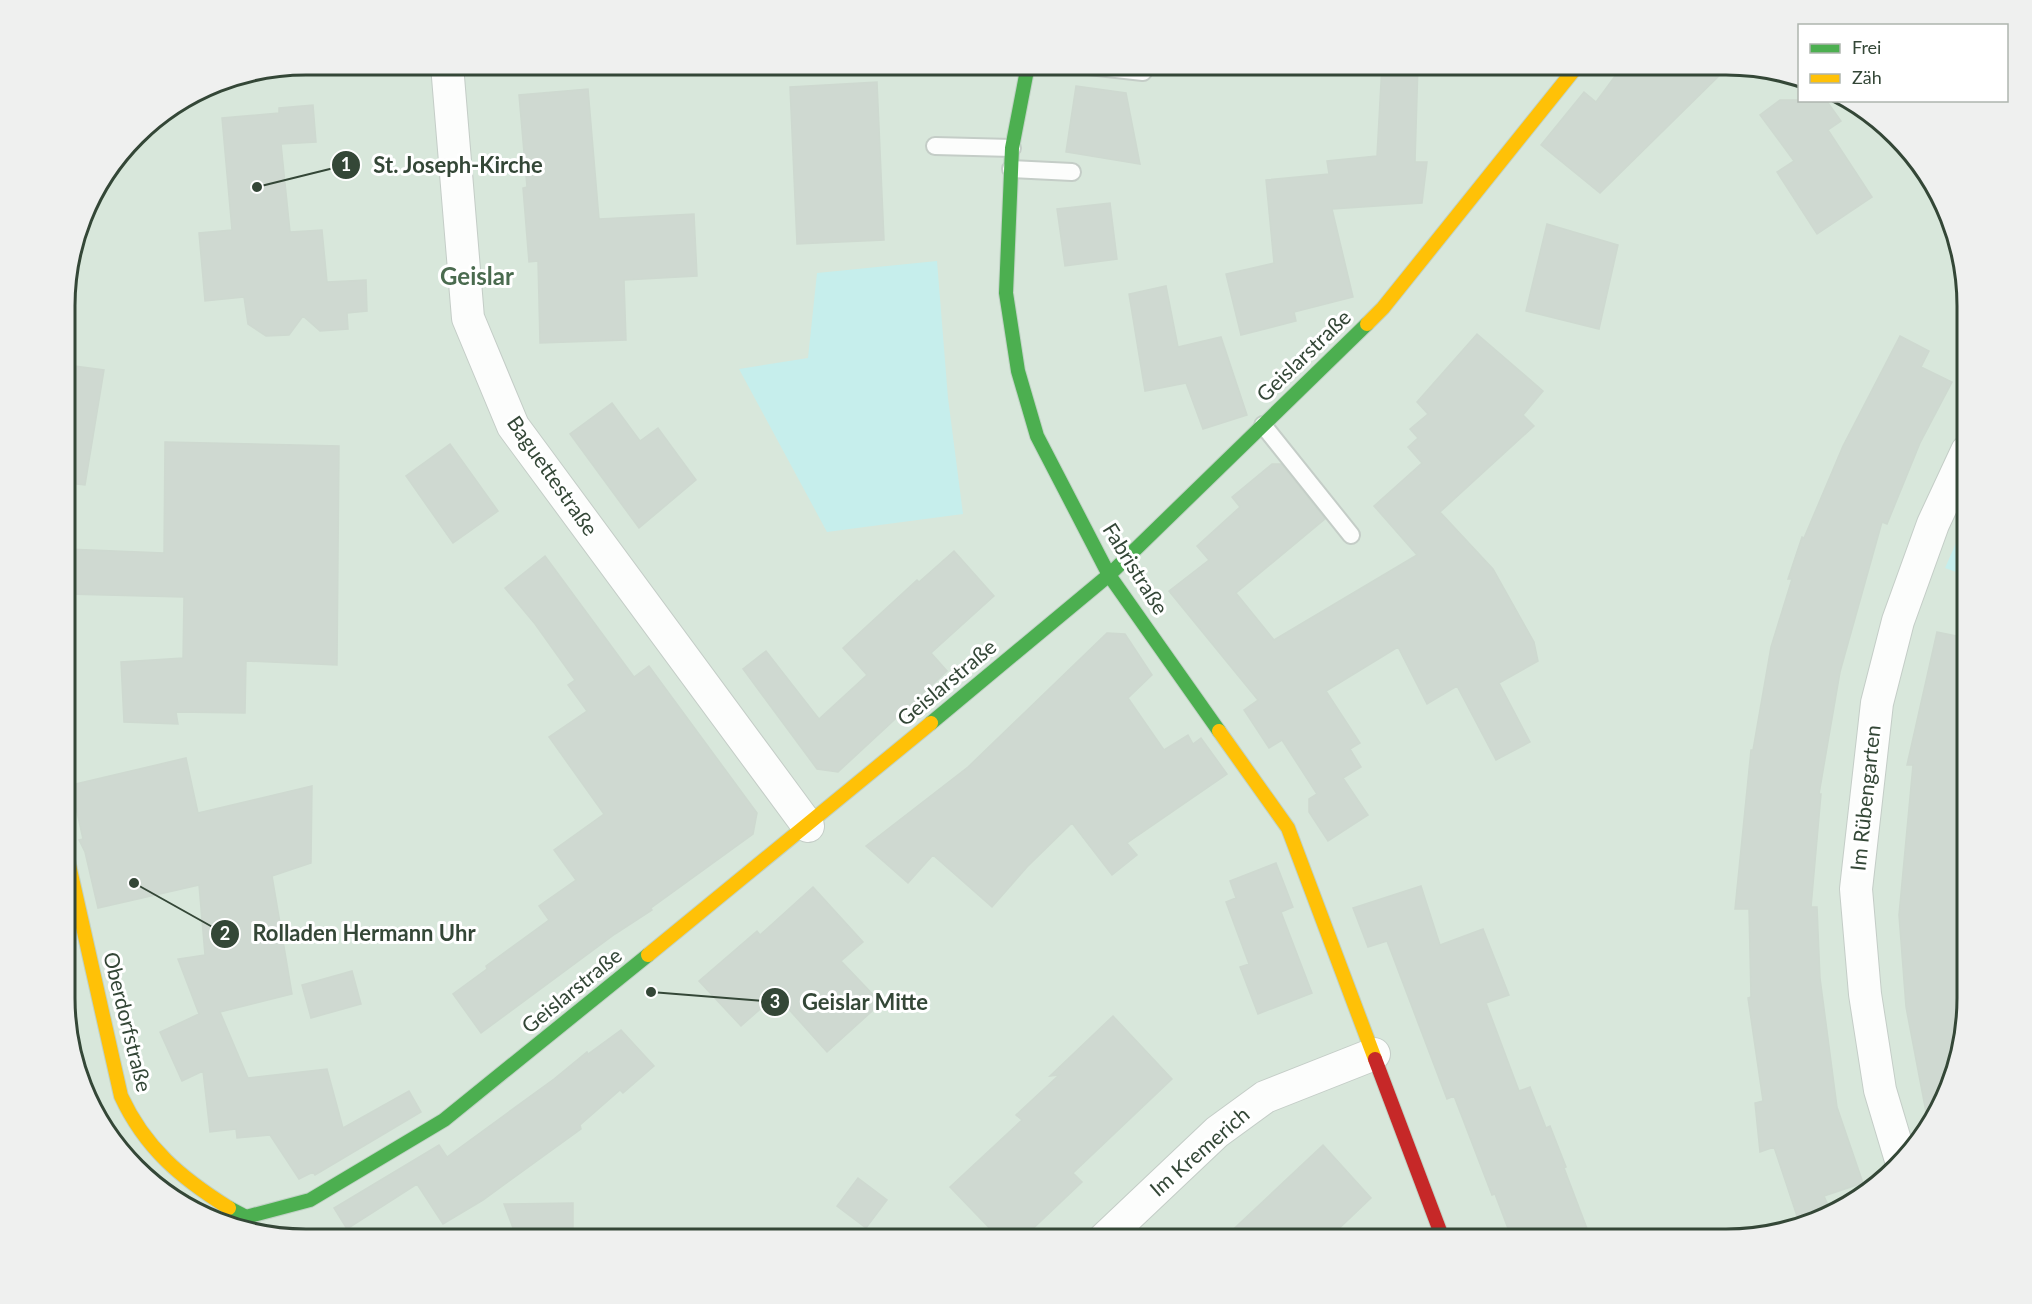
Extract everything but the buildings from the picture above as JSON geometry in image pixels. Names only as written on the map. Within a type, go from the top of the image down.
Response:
[{"type":"street","name":"Baguettestraße","points":[[448,75],[468,318],[513,426],[808,826]]},
{"type":"street","name":"Fabristraße","points":[[1026,75],[1012,148],[1006,293],[1018,370],[1037,436],[1109,575],[1288,828],[1439,1229]]},
{"type":"street","name":"Geislarstraße","points":[[238,1219],[310,1200],[444,1120],[808,826],[1109,575],[1383,308],[1569,75]]},
{"type":"street","name":"Im Rübengarten","points":[[1898,1152],[1880,1090],[1865,994],[1857,889],[1877,703],[1898,621],[1933,524],[1957,473]]},
{"type":"street","name":"Oberdorfstraße","points":[[75,892],[121,1096],[139,1130],[162,1157],[236,1218]]},
{"type":"street","name":"Im Kremerich","points":[[1115,1229],[1217,1132],[1265,1097],[1374,1054]]},
{"type":"lane","points":[[935,146],[1012,148]]},
{"type":"lane","points":[[1011,169],[1072,172]]},
{"type":"lane","points":[[1263,425],[1351,535]]},
{"type":"shaded area","points":[[291,75],[1741,75],[1771,79],[1798,86],[1798,102],[1834,102],[1842,106],[1878,132],[1900,154],[1926,190],[1945,232],[1953,261],[1957,291],[1957,1013],[1953,1043],[1945,1072],[1926,1114],[1900,1150],[1878,1172],[1842,1198],[1800,1217],[1771,1225],[1741,1229],[291,1229],[261,1225],[232,1217],[190,1198],[154,1172],[132,1150],[106,1114],[87,1072],[79,1043],[75,1013],[75,291],[79,261],[93,217],[106,190],[132,154],[154,132],[190,106],[232,87]]},
{"type":"shaded area","points":[[937,261],[948,398],[963,514],[827,532],[739,369],[808,358],[817,273]]},
{"type":"shaded area","points":[[1957,541],[1957,572],[1945,568]]},
{"type":"traffic: fast","points":[[1026,75],[1012,148],[1006,293],[1018,371],[1037,436],[1109,575],[1219,731]]},
{"type":"traffic: fast","points":[[931,723],[1109,575],[1367,324]]},
{"type":"traffic: fast","points":[[229,1208],[246,1217],[310,1200],[444,1120],[648,955]]},
{"type":"traffic: slow","points":[[1367,324],[1383,308],[1570,75]]},
{"type":"traffic: slow","points":[[648,955],[931,723]]},
{"type":"traffic: slow","points":[[1219,731],[1288,828],[1375,1059]]},
{"type":"traffic: slow","points":[[75,892],[121,1096],[141,1131],[166,1160],[195,1185],[229,1208]]},
{"type":"traffic: jam","points":[[1375,1059],[1439,1229]]},
{"type":"place","name":"St. Joseph-Kirche","points":[[257,187]]},
{"type":"place","name":"Rolladen Hermann Uhr","points":[[134,883]]},
{"type":"place","name":"Geislar Mitte","points":[[651,992]]},
{"type":"district","name":"Geislar","points":[[477,277]]}]
